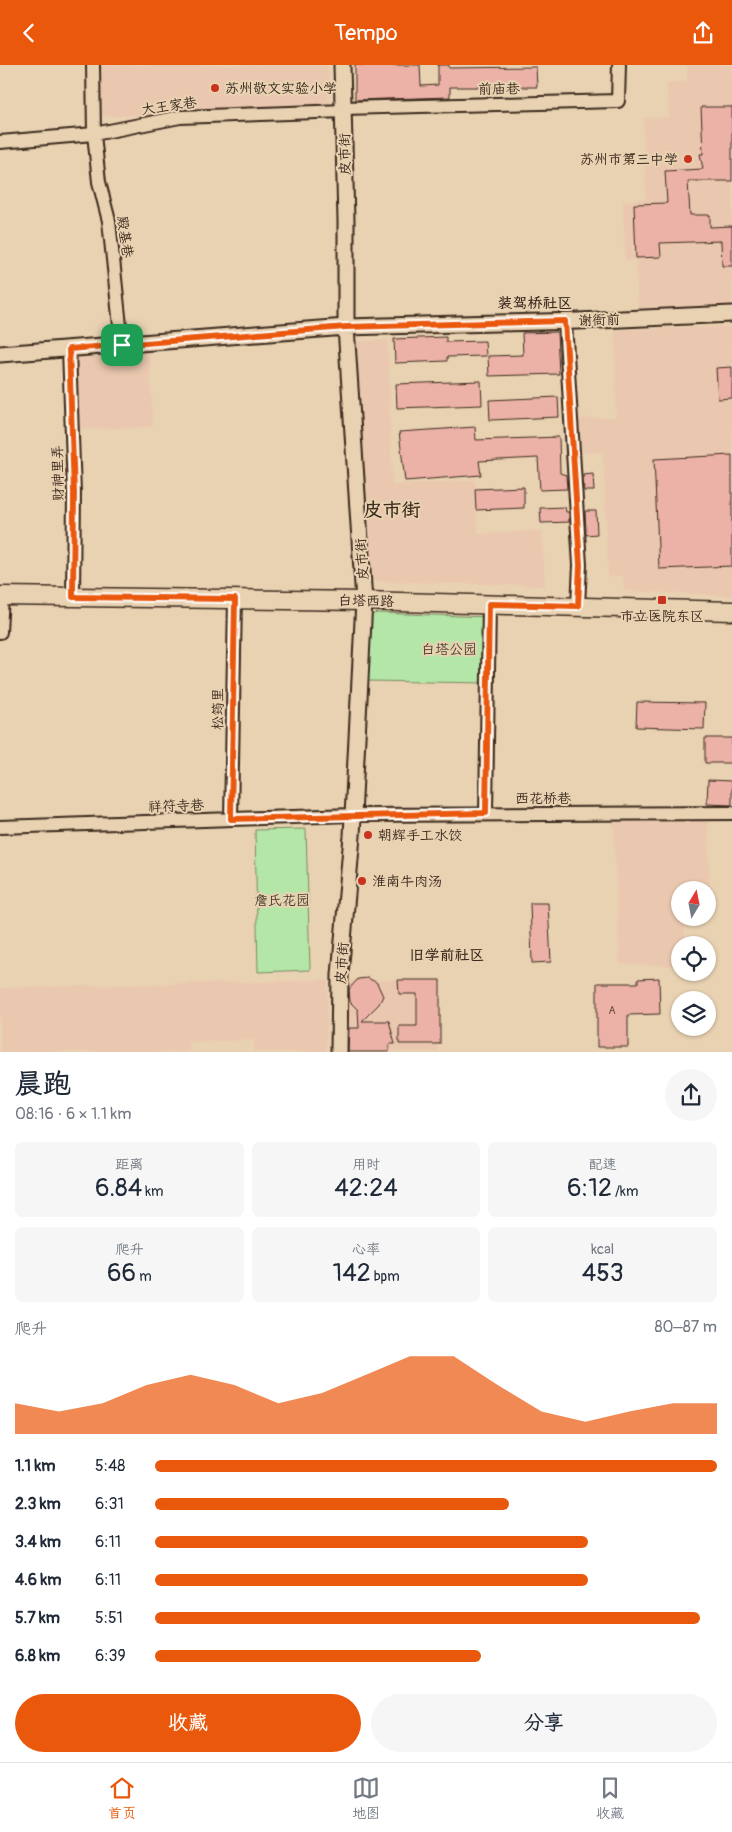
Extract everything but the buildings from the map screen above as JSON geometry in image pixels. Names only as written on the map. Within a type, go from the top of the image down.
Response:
[{"type":"main road","name":"白塔西路","points":[[1,597],[364,601],[732,611]]},
{"type":"street","name":"殿基巷","points":[[93,65],[94,133],[99,182],[109,221],[122,345]]},
{"type":"street","name":"皮市街","points":[[339,1052],[340,975],[353,815],[364,601],[346,327],[342,65]]},
{"type":"street","name":"前庙巷","points":[[344,110],[618,101],[619,65]]},
{"type":"street","name":"大王家巷","points":[[0,142],[94,133],[180,117],[344,110]]},
{"type":"street","name":"谢衙前","points":[[0,354],[346,327],[732,314]]},
{"type":"street","points":[[565,321],[580,565],[578,606]]},
{"type":"street","name":"财神里弄","points":[[69,349],[74,483],[73,597]]},
{"type":"street","points":[[0,632],[1,597]]},
{"type":"street","name":"松筠里","points":[[231,819],[235,599]]},
{"type":"street","points":[[486,813],[489,604]]},
{"type":"street","name":"西花桥巷","points":[[353,815],[732,813]]},
{"type":"street","name":"祥符寺巷","points":[[0,827],[353,815]]},
{"type":"shaded area","name":"苏州敬文实验小学","points":[[100,65],[328,65],[330,111],[100,116]]},
{"type":"shaded area","name":"苏州市第三中学","points":[[687,65],[732,65],[732,312],[638,316],[636,259],[625,260],[623,201],[646,199],[643,118],[669,117],[666,83],[687,81]]},
{"type":"shaded area","points":[[732,326],[732,596],[624,591],[623,576],[608,577],[603,452],[573,454],[572,419],[616,417],[615,330]]},
{"type":"shaded area","points":[[388,340],[392,485],[475,480],[478,534],[542,530],[545,586],[369,581],[353,341]]},
{"type":"shaded area","points":[[149,349],[153,427],[78,429],[75,355]]},
{"type":"shaded area","points":[[613,816],[708,816],[709,881],[671,881],[671,926],[684,926],[685,936],[671,936],[671,966],[620,964]]},
{"type":"shaded area","points":[[328,980],[326,1052],[254,1052],[254,1040],[189,1042],[189,1052],[0,1052],[0,988]]},
{"type":"shaded area","points":[[346,980],[440,980],[438,1052],[345,1052]]},
{"type":"green space","name":"白塔公园","points":[[377,613],[489,617],[488,683],[368,681],[371,615]]},
{"type":"green space","name":"詹氏花园","points":[[306,829],[310,970],[258,972],[255,830]]},
{"type":"place","name":"苏州敬文实验小学","points":[[215,88]]},
{"type":"place","name":"苏州市第三中学","points":[[688,159]]},
{"type":"place","name":"市立医院东区","points":[[662,600]]},
{"type":"place","name":"朝辉手工水饺","points":[[368,835]]},
{"type":"place","name":"淮南牛肉汤","points":[[362,881]]},
{"type":"district","name":"装驾桥社区","points":[[535,303]]},
{"type":"district","name":"皮市街","points":[[392,510]]},
{"type":"district","name":"旧学前社区","points":[[447,955]]},
{"type":"route","points":[[565,321],[580,565],[578,606],[489,604],[486,813],[231,819],[235,599],[73,597],[74,493],[69,349],[122,345],[346,327],[565,321]]}]
